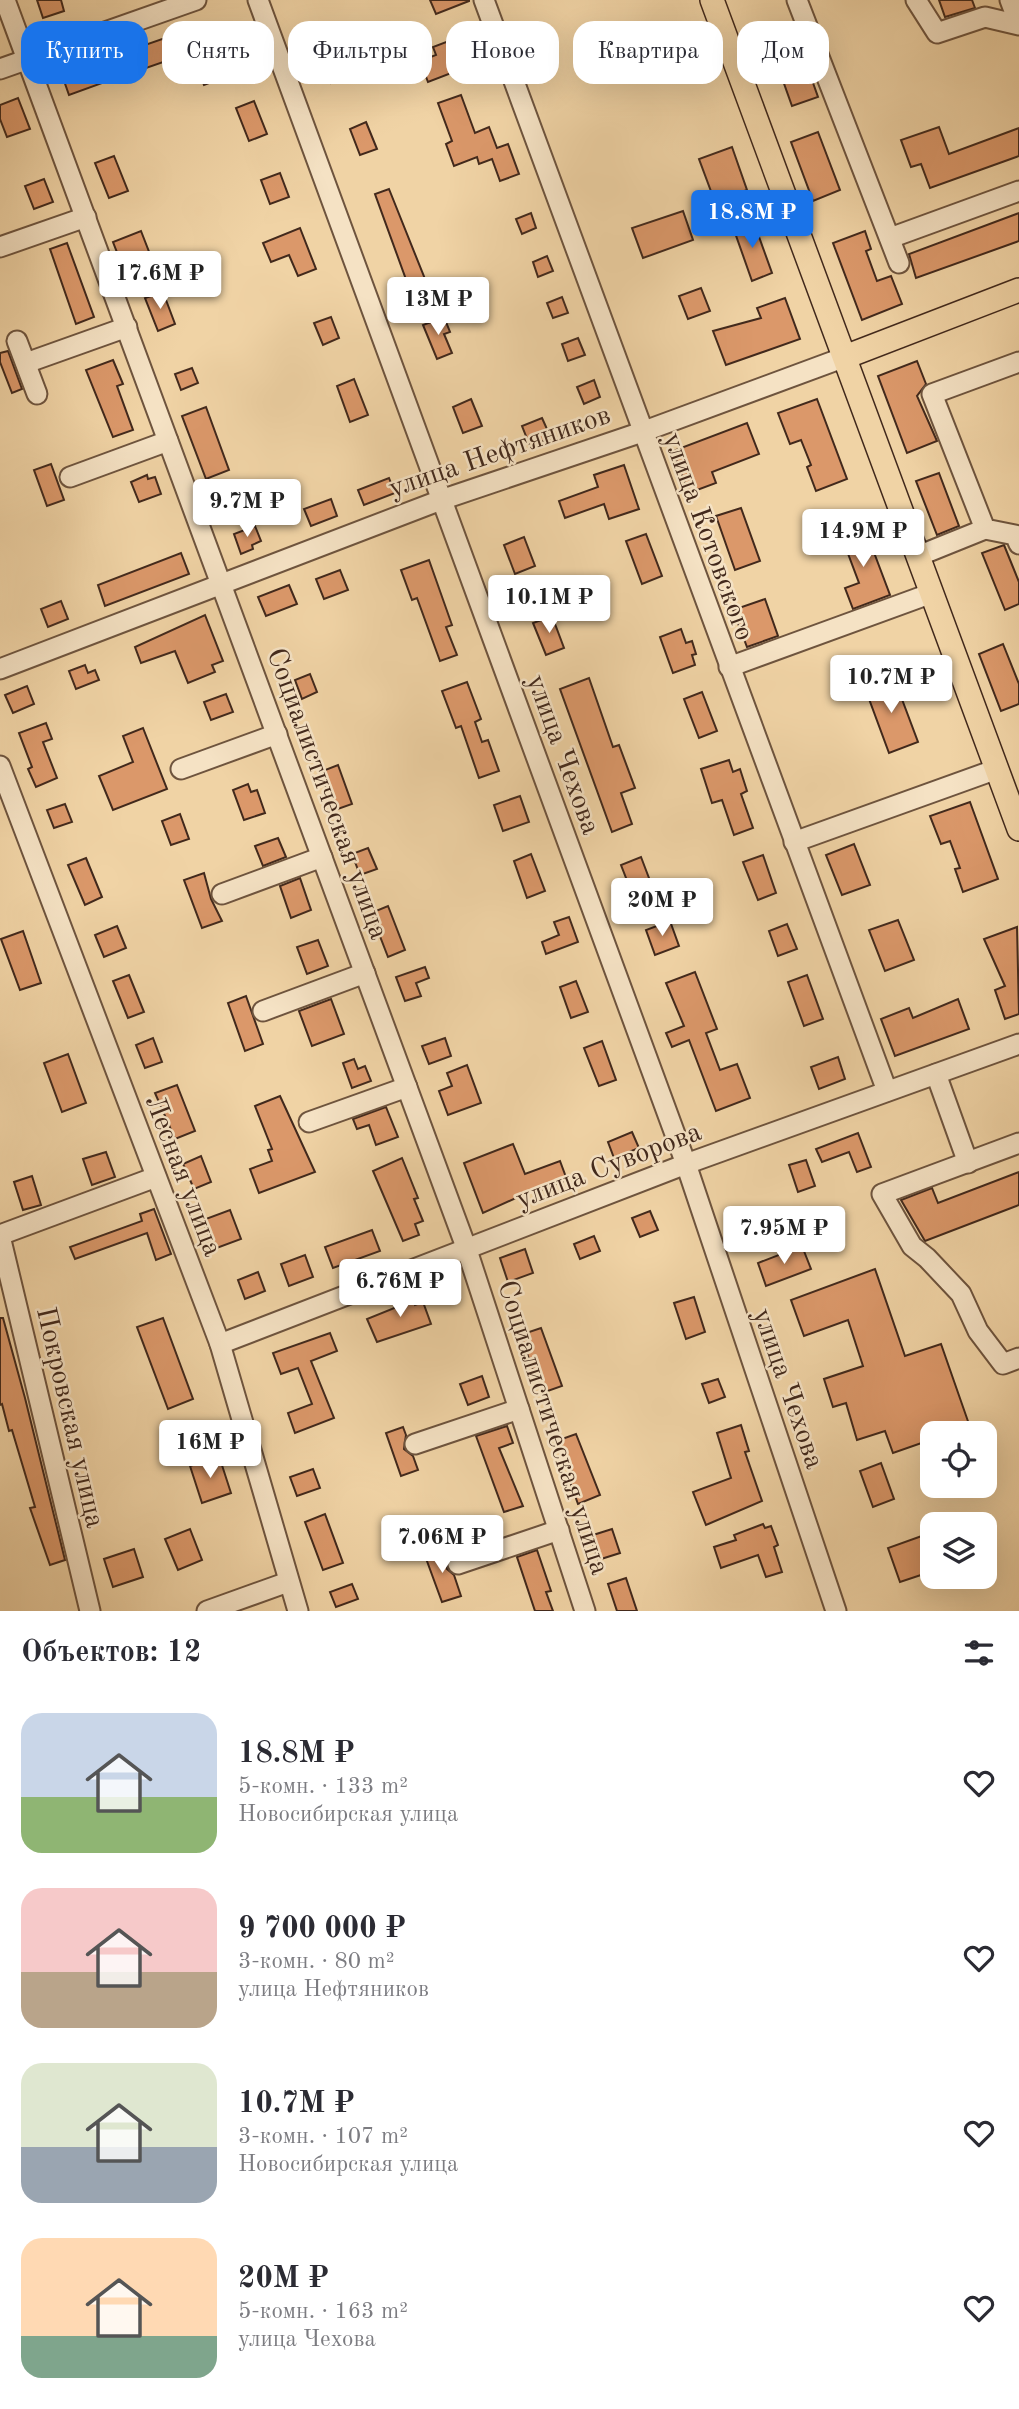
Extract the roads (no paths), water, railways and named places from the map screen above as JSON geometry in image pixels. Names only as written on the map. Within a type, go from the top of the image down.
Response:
[{"type":"main road","points":[[712,0],[1018,824]]},
{"type":"main road","name":"улица Нефтяников","points":[[845,357],[1019,290]]},
{"type":"street","name":"Социалистическая улица","points":[[5,0],[21,41]]},
{"type":"street","points":[[136,21],[196,0]]},
{"type":"street","name":"улица Чехова","points":[[258,0],[686,1164],[836,1611]]},
{"type":"street","name":"улица Котовского","points":[[484,0],[887,1091]]},
{"type":"street","points":[[797,0],[899,263]]},
{"type":"street","points":[[916,0],[937,33],[985,17],[1019,24]]},
{"type":"street","points":[[1010,0],[1019,24]]},
{"type":"street","points":[[0,69],[21,62]]},
{"type":"street","name":"Социалистическая улица","points":[[37,84],[467,1247],[585,1611]]},
{"type":"street","points":[[890,237],[1019,191]]},
{"type":"street","points":[[0,247],[86,217]]},
{"type":"street","points":[[26,363],[127,327]]},
{"type":"street","points":[[17,341],[37,394]]},
{"type":"street","name":"улица Нефтяников","points":[[0,669],[441,500],[642,432],[845,357]]},
{"type":"street","points":[[985,529],[932,394],[1019,362]]},
{"type":"street","points":[[70,477],[168,441]]},
{"type":"street","points":[[918,556],[985,529],[1015,535],[1019,544]]},
{"type":"street","points":[[729,667],[932,593]]},
{"type":"street","points":[[180,768],[277,734]]},
{"type":"street","name":"Лесная улица","points":[[0,766],[220,1343],[298,1611]]},
{"type":"street","points":[[794,842],[997,769]]},
{"type":"street","points":[[222,894],[323,857]]},
{"type":"street","points":[[262,1011],[365,973]]},
{"type":"street","name":"улица Суворова","points":[[220,1343],[686,1164],[1019,1044]]},
{"type":"street","points":[[936,1074],[968,1163]]},
{"type":"street","points":[[309,1122],[407,1087]]},
{"type":"street","points":[[1019,1143],[882,1194],[912,1246],[961,1294],[978,1331],[1003,1364],[1019,1358]]},
{"type":"street","points":[[0,1236],[156,1177]]},
{"type":"street","name":"Покровская улица","points":[[0,1236],[90,1611]]},
{"type":"street","points":[[415,1444],[519,1409]]},
{"type":"street","points":[[458,1564],[559,1530]]},
{"type":"street","points":[[207,1611],[288,1582]]}]
